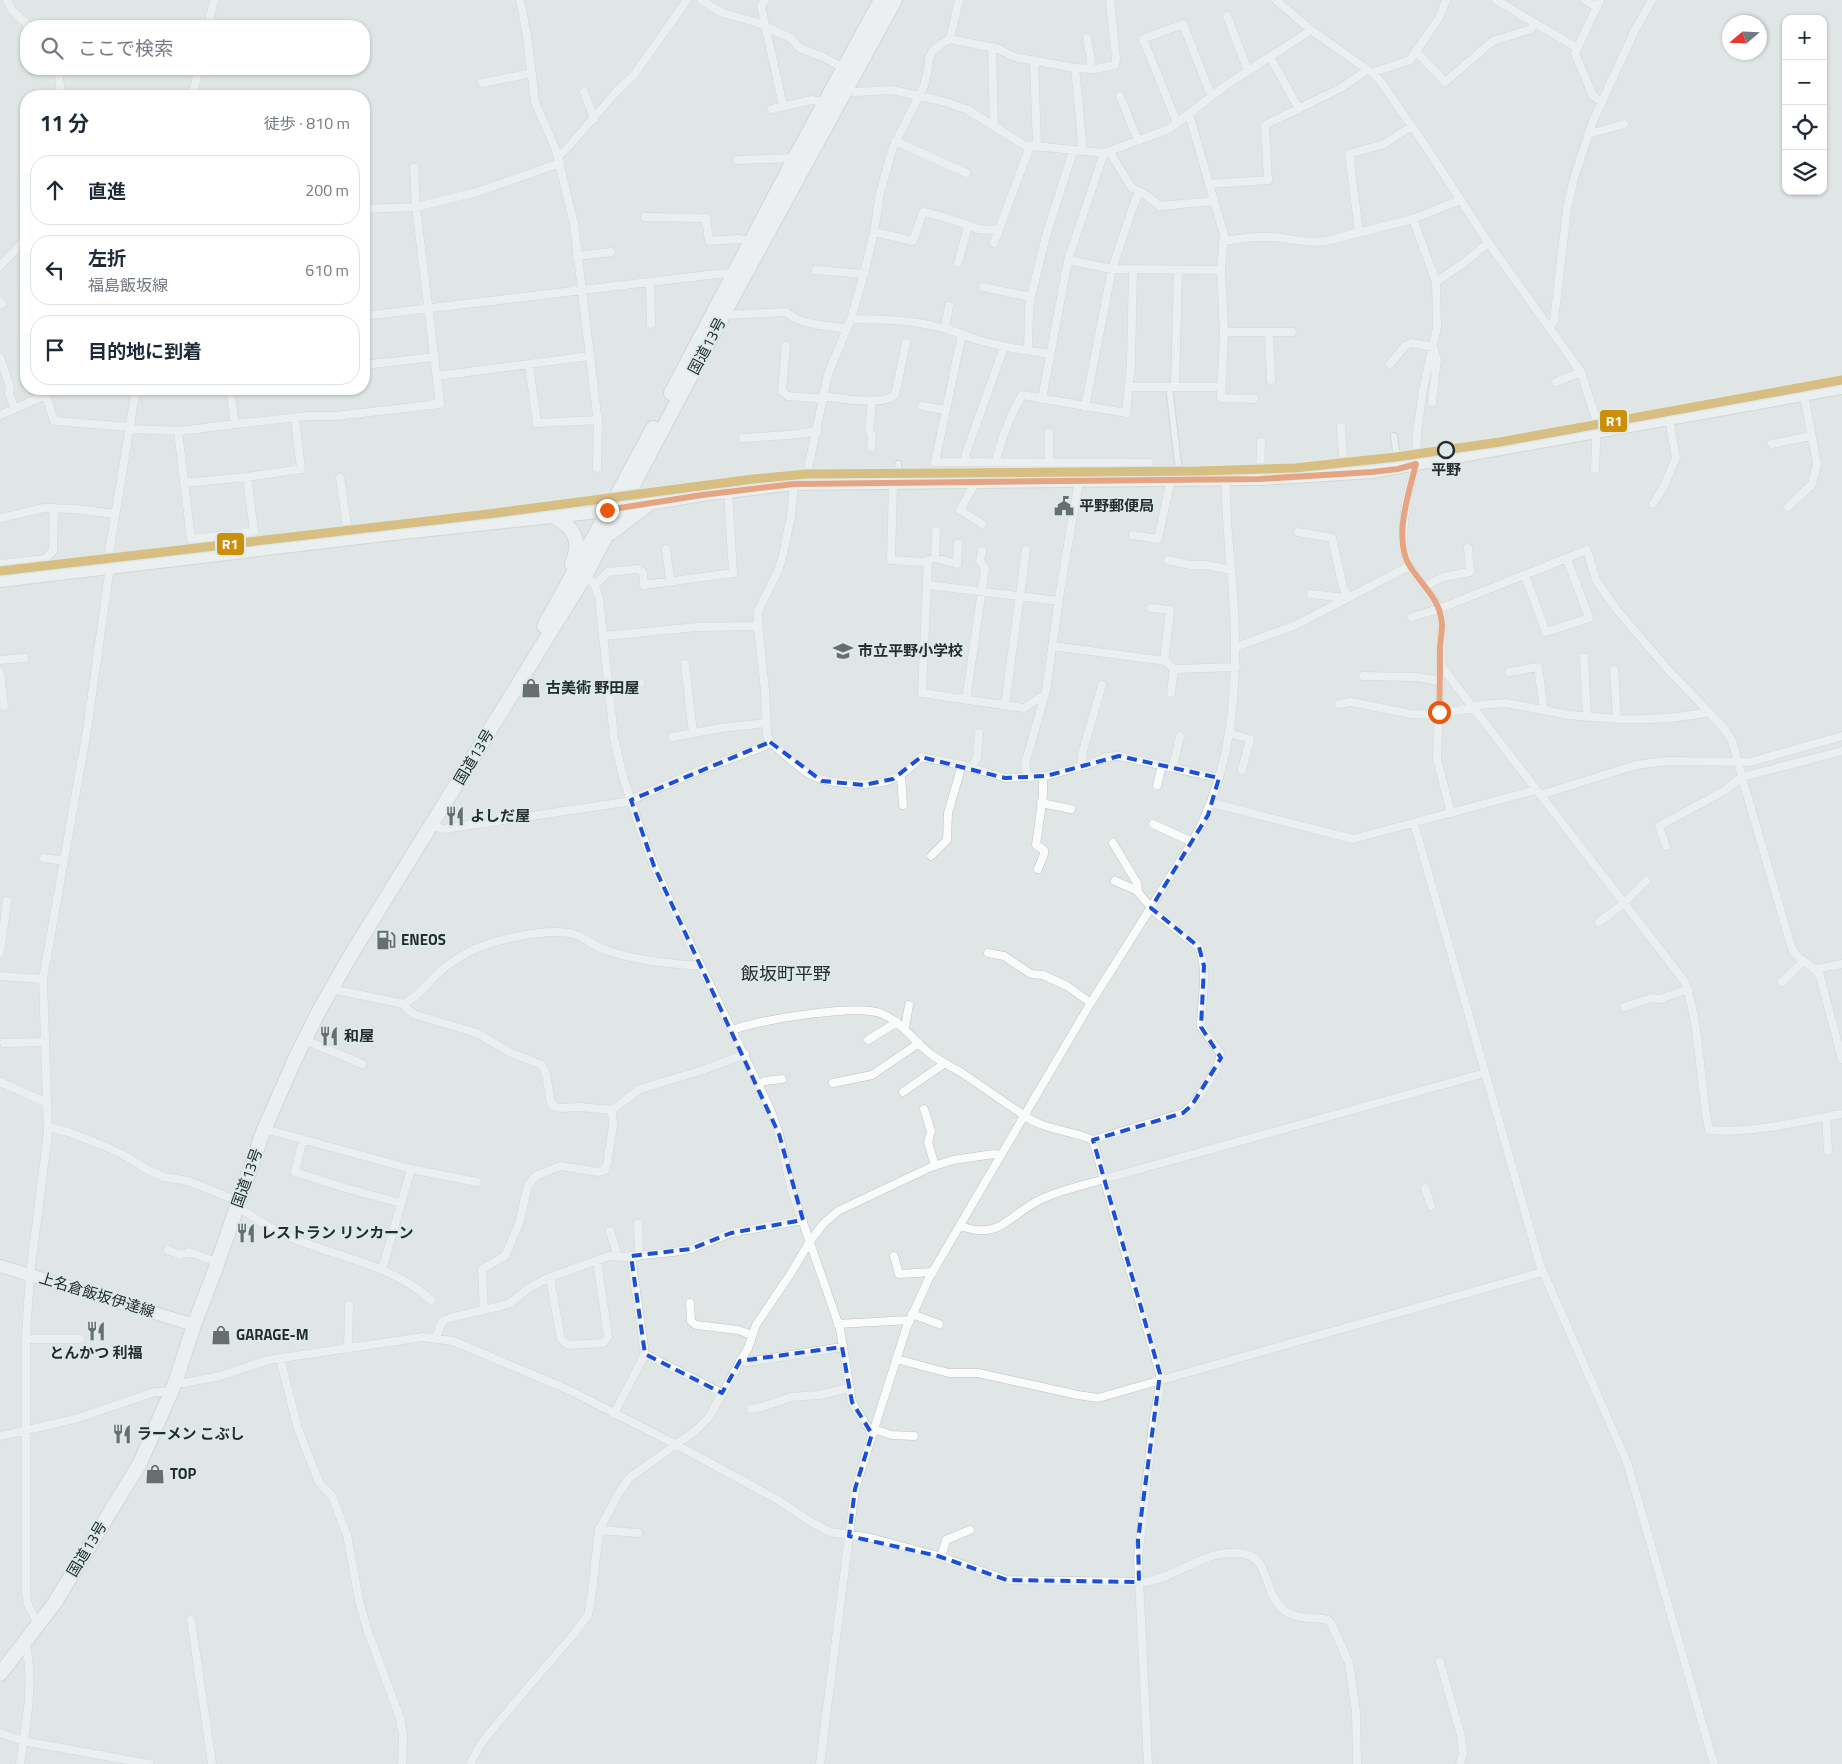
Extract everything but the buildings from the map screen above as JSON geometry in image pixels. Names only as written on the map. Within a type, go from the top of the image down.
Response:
[{"type":"highway","name":"国道13号","points":[[0,1674],[54,1604],[140,1463],[173,1388],[194,1324],[265,1129],[280,1092],[331,989],[514,690],[590,580],[614,510],[616,497],[795,158],[825,104],[840,88],[844,68],[881,0]]},
{"type":"highway","name":"国道13号","points":[[514,690],[540,633],[614,510],[724,315],[840,88],[895,0]]},
{"type":"highway","points":[[604,540],[650,503]]},
{"type":"highway","points":[[540,633],[571,567],[577,548],[576,540],[569,526],[552,515]]},
{"type":"main road","points":[[0,581],[552,515],[614,510],[650,503],[800,483],[1226,480],[1344,474],[1398,469],[1416,464],[1842,388]]},
{"type":"main road","name":"上名倉飯坂伊達線","points":[[0,1266],[194,1324]]},
{"type":"street","points":[[7,0],[11,9],[23,20]]},
{"type":"street","points":[[209,20],[214,0]]},
{"type":"street","points":[[520,0],[535,102],[559,160],[574,224],[598,420],[597,468]]},
{"type":"street","points":[[370,209],[416,207],[477,192],[559,160],[616,92],[634,74],[687,0]]},
{"type":"street","points":[[701,0],[723,12],[766,26],[791,38],[800,48],[824,57],[844,68]]},
{"type":"street","points":[[765,0],[761,6],[783,106]]},
{"type":"street","points":[[950,39],[959,0]]},
{"type":"street","points":[[1110,0],[1115,65],[1095,69],[1075,68],[1014,57],[992,47],[950,39],[932,52],[924,86],[895,141],[880,192],[874,232],[864,274],[851,319],[828,374],[817,431],[800,483],[778,573],[758,611],[767,736],[770,742],[810,775],[822,780],[864,784],[879,784],[901,774],[920,757],[962,765],[1005,778],[1043,776],[1113,756],[1126,757],[1219,778]]},
{"type":"street","points":[[1276,0],[1311,30],[1370,71],[1381,82],[1488,243],[1581,372],[1596,423],[1595,469]]},
{"type":"street","points":[[1209,184],[1268,180],[1265,125],[1341,88],[1370,71],[1410,60],[1439,18],[1446,0]]},
{"type":"street","points":[[1496,0],[1577,48]]},
{"type":"street","points":[[1585,0],[1599,3],[1575,53],[1593,96],[1602,102]]},
{"type":"street","points":[[1550,327],[1554,320],[1570,196],[1589,134],[1636,28],[1652,0]]},
{"type":"street","points":[[1227,16],[1248,71]]},
{"type":"street","points":[[1416,51],[1446,82],[1493,41],[1531,29],[1534,23]]},
{"type":"street","points":[[1177,123],[1143,39],[1183,24],[1209,90],[1215,94]]},
{"type":"street","points":[[840,88],[855,92],[892,90],[946,102],[968,110],[1024,145],[1073,151],[1107,152],[1165,132],[1215,94],[1311,30]]},
{"type":"street","points":[[1087,38],[1091,61],[1090,68]]},
{"type":"street","points":[[992,47],[994,126]]},
{"type":"street","points":[[1270,56],[1298,109]]},
{"type":"street","points":[[994,243],[1034,147],[1034,60]]},
{"type":"street","points":[[1075,68],[1082,151]]},
{"type":"street","points":[[482,83],[532,73]]},
{"type":"street","points":[[59,75],[60,90]]},
{"type":"street","points":[[194,90],[197,75]]},
{"type":"street","points":[[584,92],[594,118]]},
{"type":"street","points":[[1120,96],[1138,141]]},
{"type":"street","points":[[772,109],[812,100],[825,104]]},
{"type":"street","points":[[1190,114],[1222,230],[1221,270],[1224,332],[1221,398],[1254,399]]},
{"type":"street","points":[[1589,134],[1624,124]]},
{"type":"street","points":[[1359,232],[1349,154],[1384,144],[1412,126]]},
{"type":"street","points":[[895,141],[966,173]]},
{"type":"street","points":[[1028,350],[1031,296],[1046,236],[1073,151]]},
{"type":"street","points":[[1107,152],[1132,188],[1160,206],[1214,201]]},
{"type":"street","points":[[1042,399],[1068,260],[1107,152]]},
{"type":"street","points":[[737,160],[795,158]]},
{"type":"street","points":[[50,395],[54,421],[178,431],[440,404],[416,207],[414,168]]},
{"type":"street","points":[[1085,407],[1112,269],[1135,201],[1140,192]]},
{"type":"street","points":[[1223,241],[1257,237],[1315,242],[1413,219],[1460,200]]},
{"type":"street","points":[[874,232],[913,240],[922,212],[951,219],[968,227],[983,231],[999,229]]},
{"type":"street","points":[[645,217],[706,218],[709,241],[738,239],[751,241]]},
{"type":"street","points":[[1413,219],[1436,282],[1437,327],[1423,390],[1417,432],[1416,464],[1407,497],[1403,546],[1409,566],[1439,610],[1442,629],[1437,759],[1451,812]]},
{"type":"street","points":[[958,263],[968,227]]},
{"type":"street","points":[[1436,282],[1488,243]]},
{"type":"street","points":[[0,266],[20,245]]},
{"type":"street","points":[[578,256],[612,252]]},
{"type":"street","points":[[1068,260],[1112,269],[1221,270]]},
{"type":"street","points":[[816,270],[864,274]]},
{"type":"street","points":[[996,462],[1008,420],[1022,395],[1126,413],[1130,386],[1133,270]]},
{"type":"street","points":[[1133,535],[1158,539],[1175,479],[1172,387],[1178,270]]},
{"type":"street","points":[[370,315],[734,273]]},
{"type":"street","points":[[650,282],[651,324]]},
{"type":"street","points":[[983,287],[1031,296]]},
{"type":"street","points":[[945,328],[949,306]]},
{"type":"street","points":[[724,315],[786,312],[808,324],[846,329]]},
{"type":"street","points":[[851,319],[885,319],[945,328],[1004,347],[1050,354]]},
{"type":"street","points":[[1224,332],[1292,332]]},
{"type":"street","points":[[1269,332],[1271,380]]},
{"type":"street","points":[[962,334],[935,462],[1149,463]]},
{"type":"street","points":[[786,346],[782,391],[788,396],[857,401],[890,399],[895,395],[906,343]]},
{"type":"street","points":[[1390,364],[1405,346],[1411,343],[1433,346]]},
{"type":"street","points":[[1432,402],[1437,359],[1433,346]]},
{"type":"street","points":[[965,462],[966,452],[1004,347]]},
{"type":"street","points":[[437,376],[590,356]]},
{"type":"street","points":[[0,357],[10,387],[9,393],[14,407]]},
{"type":"street","points":[[370,364],[434,357]]},
{"type":"street","points":[[529,364],[537,424],[598,420]]},
{"type":"street","points":[[1556,382],[1581,372]]},
{"type":"street","points":[[1130,386],[1222,387]]},
{"type":"street","points":[[0,415],[42,395]]},
{"type":"street","points":[[38,1624],[28,1605],[26,1594],[25,1430],[26,1339],[30,1274],[48,1127],[43,979],[87,730],[109,574],[108,558],[135,395]]},
{"type":"street","points":[[231,395],[235,424]]},
{"type":"street","points":[[1788,507],[1812,484],[1817,464],[1804,395]]},
{"type":"street","points":[[871,447],[872,436],[869,430],[872,400]]},
{"type":"street","points":[[922,406],[945,410]]},
{"type":"street","points":[[184,483],[247,478],[301,469],[295,418]]},
{"type":"street","points":[[1653,504],[1663,488],[1676,458],[1669,419]]},
{"type":"street","points":[[1341,427],[1344,474]]},
{"type":"street","points":[[178,431],[191,539],[254,532],[247,478]]},
{"type":"street","points":[[743,438],[817,431]]},
{"type":"street","points":[[1048,433],[1049,462]]},
{"type":"street","points":[[1394,436],[1398,469]]},
{"type":"street","points":[[1772,444],[1811,436]]},
{"type":"street","points":[[1260,479],[1262,442]]},
{"type":"street","points":[[898,464],[891,560],[903,562],[931,559],[957,564],[958,544]]},
{"type":"street","points":[[340,478],[349,539]]},
{"type":"street","points":[[1028,777],[1025,764],[1044,698],[1058,601],[1079,480]]},
{"type":"street","points":[[820,1764],[855,1489],[872,1431],[911,1317],[933,1272],[960,1225],[1091,1003],[1192,842],[1212,803],[1229,733],[1236,667],[1231,570],[1225,512],[1226,480]]},
{"type":"street","points":[[976,482],[960,510],[982,524]]},
{"type":"street","points":[[728,492],[733,573],[644,585],[643,572],[638,569],[608,572],[590,580],[599,598],[614,738],[631,800],[654,866],[745,1054],[780,1134],[791,1188],[838,1324],[852,1402],[872,1431],[892,1435],[914,1436]]},
{"type":"street","points":[[0,518],[44,508],[75,508],[115,514]]},
{"type":"street","points":[[0,564],[45,559],[53,551],[54,508]]},
{"type":"street","points":[[936,531],[928,585],[922,693],[1024,708],[1039,698],[1044,698]]},
{"type":"street","points":[[1298,532],[1332,538],[1346,598]]},
{"type":"street","points":[[666,548],[670,581]]},
{"type":"street","points":[[1424,587],[1443,578],[1470,572],[1468,548]]},
{"type":"street","points":[[966,700],[985,568],[980,561],[982,550]]},
{"type":"street","points":[[1005,705],[1026,550]]},
{"type":"street","points":[[1412,617],[1439,610],[1587,550],[1596,580],[1609,600],[1670,672],[1709,712],[1732,741],[1791,946],[1794,954],[1816,969],[1820,976],[1842,1059]]},
{"type":"street","points":[[1525,576],[1546,632],[1589,618],[1567,559]]},
{"type":"street","points":[[1168,560],[1231,570]]},
{"type":"street","points":[[1236,647],[1296,625],[1409,566]]},
{"type":"street","points":[[928,585],[1058,601]]},
{"type":"street","points":[[1311,594],[1346,598]]},
{"type":"street","points":[[1151,608],[1170,610],[1164,660]]},
{"type":"street","points":[[604,636],[696,626],[758,626]]},
{"type":"street","points":[[1052,646],[1164,660],[1174,668],[1236,667]]},
{"type":"street","points":[[0,660],[24,658]]},
{"type":"street","points":[[1584,658],[1587,717]]},
{"type":"street","points":[[685,664],[693,733]]},
{"type":"street","points":[[1440,666],[1685,982],[1698,1038],[1709,1130],[1747,1129],[1842,1114]]},
{"type":"street","points":[[1509,672],[1538,667],[1544,710]]},
{"type":"street","points":[[1171,694],[1174,668]]},
{"type":"street","points":[[1614,670],[1617,719]]},
{"type":"street","points":[[0,672],[4,706]]},
{"type":"street","points":[[1364,676],[1417,677],[1440,681]]},
{"type":"street","points":[[608,687],[640,683]]},
{"type":"street","points":[[1082,766],[1082,754],[1102,685]]},
{"type":"street","points":[[1339,704],[1351,702],[1411,714],[1439,714],[1506,703],[1587,717],[1660,720],[1709,712]]},
{"type":"street","points":[[672,737],[721,728],[767,723]]},
{"type":"street","points":[[1229,733],[1250,739],[1242,770]]},
{"type":"street","points":[[971,768],[977,758],[979,734]]},
{"type":"street","points":[[1173,767],[1180,736]]},
{"type":"street","points":[[1212,803],[1353,839],[1636,765],[1666,760],[1738,760],[1750,762],[1842,736]]},
{"type":"street","points":[[432,825],[443,830],[631,800],[770,742]]},
{"type":"street","points":[[1666,846],[1659,826],[1724,791],[1742,777],[1842,751]]},
{"type":"street","points":[[931,856],[948,840],[948,813],[962,765]]},
{"type":"street","points":[[1157,785],[1162,765]]},
{"type":"street","points":[[901,774],[903,805]]},
{"type":"street","points":[[1038,869],[1044,854],[1044,850],[1036,845],[1042,804],[1043,776]]},
{"type":"street","points":[[1042,804],[1071,809]]},
{"type":"street","points":[[1414,822],[1542,1272],[1627,1462],[1714,1764]]},
{"type":"street","points":[[1153,824],[1192,842]]},
{"type":"street","points":[[1113,842],[1138,883],[1138,892]]},
{"type":"street","points":[[44,858],[64,861]]},
{"type":"street","points":[[733,1030],[763,1021],[859,1010],[880,1013],[905,1028],[934,1056],[1024,1116],[1049,1127],[1083,1135],[1093,1140],[1183,1112],[1192,1105],[1221,1058],[1220,1053],[1201,1028],[1204,966],[1199,947],[1151,907],[1138,892],[1115,881]]},
{"type":"street","points":[[1599,922],[1624,903],[1646,881]]},
{"type":"street","points":[[0,953],[7,901]]},
{"type":"street","points":[[331,989],[404,1004],[418,995],[446,966],[467,953],[492,942],[517,936],[568,932],[605,950],[676,964],[701,966]]},
{"type":"street","points":[[988,953],[1004,956],[1030,974],[1043,975],[1067,986],[1091,1003]]},
{"type":"street","points":[[1782,982],[1804,962]]},
{"type":"street","points":[[1816,969],[1842,964]]},
{"type":"street","points":[[0,976],[43,979]]},
{"type":"street","points":[[1624,1007],[1652,998],[1660,999],[1688,989]]},
{"type":"street","points":[[404,1004],[407,1009],[416,1015],[477,1033],[511,1053],[542,1065],[546,1074],[553,1106],[612,1110],[640,1089],[703,1070],[745,1054]]},
{"type":"street","points":[[905,1028],[909,1005]]},
{"type":"street","points":[[868,1040],[897,1022]]},
{"type":"street","points":[[305,1040],[362,1064]]},
{"type":"street","points":[[4,1043],[45,1042]]},
{"type":"street","points":[[833,1083],[872,1075],[919,1043]]},
{"type":"street","points":[[903,1092],[944,1063]]},
{"type":"street","points":[[960,1225],[966,1228],[987,1230],[997,1227],[1043,1198],[1104,1179],[1485,1073]]},
{"type":"street","points":[[759,1084],[765,1081],[782,1079]]},
{"type":"street","points":[[0,1082],[47,1103]]},
{"type":"street","points":[[924,1109],[931,1131],[928,1142],[935,1166]]},
{"type":"street","points":[[484,1310],[482,1269],[505,1256],[519,1224],[528,1185],[531,1180],[536,1176],[564,1166],[598,1172],[605,1170],[613,1124],[612,1110]]},
{"type":"street","points":[[1826,1117],[1828,1151]]},
{"type":"street","points":[[48,1127],[68,1132],[109,1148],[164,1177],[188,1181],[237,1204],[267,1226],[296,1240],[382,1270],[408,1283],[430,1300]]},
{"type":"street","points":[[265,1129],[411,1169],[477,1182]]},
{"type":"street","points":[[303,1139],[294,1172],[401,1203]]},
{"type":"street","points":[[1093,1140],[1160,1374],[1138,1540],[1148,1764]]},
{"type":"street","points":[[470,1764],[479,1747],[497,1724],[588,1615],[599,1530],[606,1514],[629,1478],[677,1445],[709,1417],[748,1348],[756,1326],[810,1241],[824,1223],[838,1211],[907,1177],[935,1166],[953,1160],[994,1154],[1001,1155]]},
{"type":"street","points":[[382,1270],[411,1169]]},
{"type":"street","points":[[1425,1188],[1431,1206]]},
{"type":"street","points":[[436,1338],[444,1320],[510,1302],[529,1288],[550,1278],[609,1256],[635,1256],[691,1249],[731,1233],[803,1220]]},
{"type":"street","points":[[614,1414],[645,1354],[635,1256],[638,1224]]},
{"type":"street","points":[[610,1231],[618,1257]]},
{"type":"street","points":[[168,1250],[180,1255],[189,1252],[217,1262]]},
{"type":"street","points":[[894,1256],[898,1274],[933,1272]]},
{"type":"street","points":[[550,1278],[561,1339],[568,1344],[603,1344],[608,1337],[597,1261]]},
{"type":"street","points":[[896,1359],[949,1373],[978,1373],[1098,1398],[1542,1272]]},
{"type":"street","points":[[690,1303],[691,1321],[696,1325],[738,1330],[752,1335]]},
{"type":"street","points":[[348,1348],[349,1305]]},
{"type":"street","points":[[838,1324],[911,1317],[939,1324]]},
{"type":"street","points":[[0,1436],[75,1419],[154,1392],[173,1388],[184,1383],[220,1376],[268,1360],[423,1338],[453,1341],[569,1390],[677,1445],[778,1500],[830,1532],[871,1538],[941,1557],[1007,1580],[1152,1581],[1226,1553],[1245,1553],[1264,1568],[1271,1594],[1284,1610],[1296,1616],[1328,1620],[1341,1643],[1350,1663],[1356,1712],[1357,1764]]},
{"type":"street","points":[[26,1339],[80,1339]]},
{"type":"street","points":[[740,1362],[842,1346]]},
{"type":"street","points":[[645,1354],[722,1393]]},
{"type":"street","points":[[280,1358],[298,1429],[310,1462],[319,1482],[332,1496],[347,1535],[366,1629],[400,1718],[404,1735],[402,1764]]},
{"type":"street","points":[[750,1409],[791,1397],[819,1395],[848,1388]]},
{"type":"street","points":[[599,1530],[638,1533]]},
{"type":"street","points":[[941,1557],[946,1540],[970,1530]]},
{"type":"street","points":[[191,1620],[212,1764]]},
{"type":"street","points":[[20,1764],[29,1688],[29,1656],[26,1641]]},
{"type":"street","points":[[1440,1662],[1461,1736],[1463,1753],[1460,1764]]},
{"type":"street","points":[[0,1733],[23,1741],[149,1764]]},
{"type":"highlighted area","points":[[770,742],[822,781],[864,785],[893,779],[921,757],[1005,778],[1046,776],[1119,756],[1219,778],[1208,815],[1151,908],[1199,947],[1204,966],[1201,1027],[1221,1058],[1192,1105],[1183,1113],[1093,1140],[1160,1374],[1138,1540],[1139,1582],[1007,1580],[938,1556],[849,1536],[855,1489],[872,1434],[852,1402],[842,1347],[740,1361],[722,1393],[645,1354],[631,1256],[691,1249],[731,1233],[803,1220],[779,1134],[654,866],[631,800]]},
{"type":"transit line","name":"R1","points":[[0,571],[488,514],[753,479],[806,474],[1199,471],[1295,468],[1396,457],[1500,442],[1842,380]]},
{"type":"place","name":"平野","points":[[1446,450]]},
{"type":"place","name":"平野郵便局","points":[[1064,506]]},
{"type":"place","name":"市立平野小学校","points":[[843,651]]},
{"type":"place","name":"古美術 野田屋","points":[[531,688]]},
{"type":"place","name":"よしだ屋","points":[[455,816]]},
{"type":"place","name":"ENEOS","points":[[386,940]]},
{"type":"place","name":"和屋","points":[[329,1036]]},
{"type":"place","name":"レストラン リンカーン","points":[[246,1233]]},
{"type":"place","name":"とんかつ 利福","points":[[96,1331]]},
{"type":"place","name":"GARAGE-M","points":[[221,1335]]},
{"type":"place","name":"ラーメン こぶし","points":[[122,1434]]},
{"type":"place","name":"TOP","points":[[155,1474]]},
{"type":"district","name":"飯坂町平野","points":[[786,974]]},
{"type":"route","points":[[607,510],[702,495],[805,483],[1298,478],[1398,469],[1416,464],[1407,497],[1402,539],[1409,566],[1438,606],[1441,614],[1439,712]]}]
